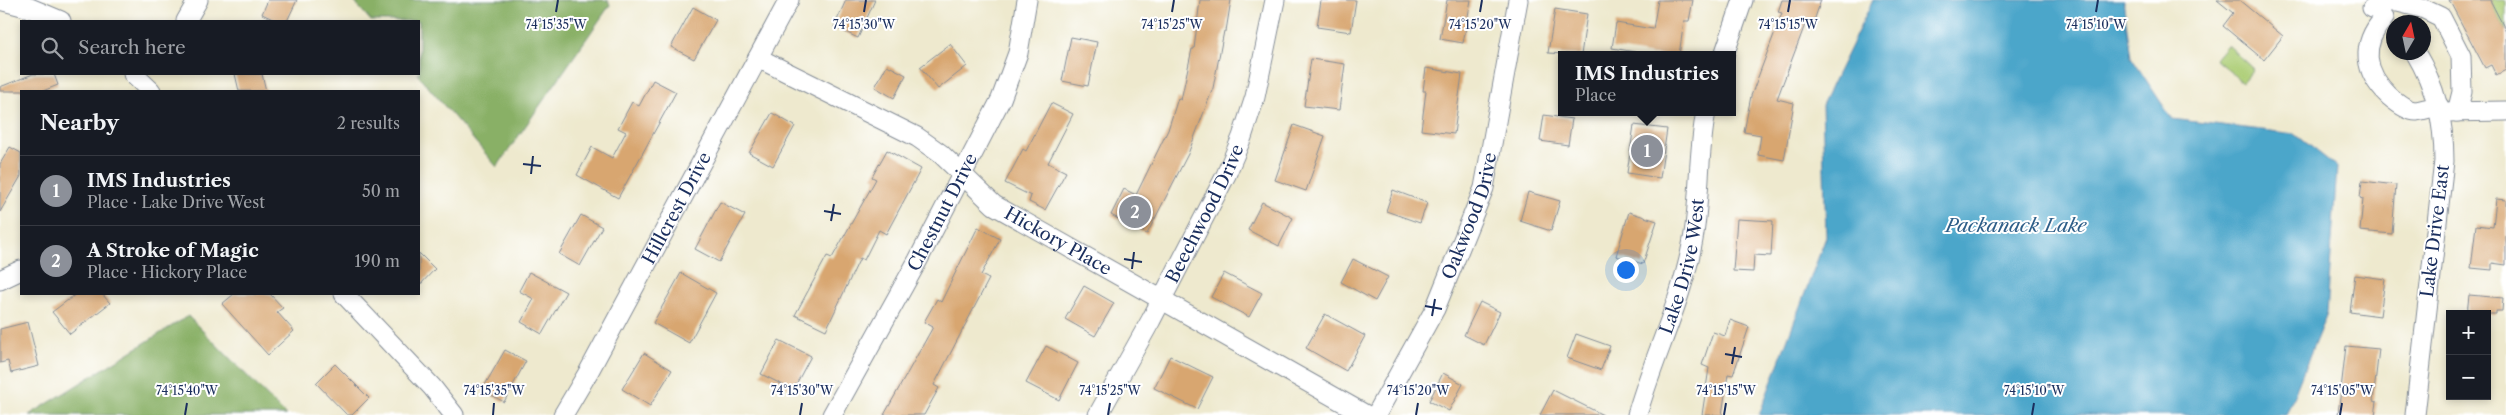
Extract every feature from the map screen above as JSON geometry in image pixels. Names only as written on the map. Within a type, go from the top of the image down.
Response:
[{"type":"street","points":[[0,0],[30,8],[59,20]]},
{"type":"street","points":[[187,20],[198,0]]},
{"type":"street","name":"Hillcrest Drive","points":[[563,415],[594,362],[789,0]]},
{"type":"street","name":"Chestnut Drive","points":[[832,415],[1001,99],[1018,53],[1028,0]]},
{"type":"street","name":"Beechwood Drive","points":[[1098,415],[1162,300],[1226,176],[1242,137],[1259,81],[1275,0]]},
{"type":"street","name":"Oakwood Drive","points":[[1376,415],[1435,308],[1484,188],[1518,0]]},
{"type":"street","points":[[1725,51],[1743,0]]},
{"type":"street","points":[[2446,110],[2462,92],[2461,56],[2440,8],[2422,8],[2398,2],[2383,2],[2368,49],[2368,64],[2378,86],[2396,103],[2415,111],[2506,111]]},
{"type":"street","name":"Hickory Place","points":[[758,58],[917,137],[941,154],[994,205],[1366,415]]},
{"type":"street","name":"Lake Drive East","points":[[2415,415],[2444,161],[2446,110],[2420,60]]},
{"type":"street","points":[[134,75],[151,86]]},
{"type":"street","name":"Lake Drive West","points":[[1637,415],[1686,271],[1692,246],[1698,210],[1705,116]]},
{"type":"street","points":[[0,280],[20,270]]},
{"type":"street","points":[[345,295],[432,387],[454,415]]},
{"type":"green space","points":[[353,0],[608,0],[610,5],[497,167],[418,75],[420,75],[420,20],[370,20]]},
{"type":"green space","points":[[2490,0],[2506,0],[2506,31]]},
{"type":"green space","points":[[2227,45],[2253,69],[2242,82],[2215,59]]},
{"type":"green space","points":[[188,316],[286,415],[29,415]]},
{"type":"water","name":"Packanack Lake","points":[[1873,0],[2123,0],[2131,57],[2172,119],[2295,134],[2337,167],[2327,313],[2286,415],[1759,415],[1826,237],[1822,105]]},
{"type":"building","points":[[268,0],[297,0],[287,20],[275,20],[262,14]]},
{"type":"building","points":[[846,0],[875,0],[858,38],[834,27]]},
{"type":"building","points":[[1200,0],[1231,0],[1226,31],[1224,31],[1213,88],[1188,154],[1147,234],[1111,215],[1124,189],[1136,195],[1168,130],[1178,98],[1181,100],[1192,49],[1194,49]]},
{"type":"building","points":[[1321,0],[1356,0],[1351,32],[1317,27]]},
{"type":"building","points":[[1447,0],[1471,0],[1463,43],[1440,39]]},
{"type":"building","points":[[1658,0],[1693,0],[1689,21],[1684,21],[1680,51],[1630,51],[1612,48],[1616,23],[1653,29]]},
{"type":"building","points":[[1782,0],[1821,0],[1813,24],[1806,22],[1777,99],[1794,103],[1784,160],[1758,155],[1761,135],[1744,132],[1751,96],[1782,13],[1778,12]]},
{"type":"building","points":[[2217,0],[2239,0],[2283,36],[2264,60],[2223,26],[2233,13]]},
{"type":"building","points":[[2449,0],[2490,0],[2506,31],[2506,70],[2496,75],[2491,65],[2485,68]]},
{"type":"building","points":[[693,7],[716,20],[694,59],[671,47]]},
{"type":"building","points":[[1555,9],[1587,14],[1582,51],[1548,53]]},
{"type":"building","points":[[1071,37],[1097,42],[1088,86],[1062,81]]},
{"type":"building","points":[[950,44],[967,66],[938,89],[920,67]]},
{"type":"building","points":[[1311,59],[1345,64],[1339,110],[1304,106]]},
{"type":"building","points":[[887,65],[906,75],[894,98],[875,87]]},
{"type":"building","points":[[1426,68],[1462,74],[1454,134],[1421,130],[1426,91],[1423,91]]},
{"type":"building","points":[[30,75],[54,75],[58,85],[46,90],[20,91],[0,91],[0,87]]},
{"type":"building","points":[[235,75],[262,75],[266,90],[239,90]]},
{"type":"building","points":[[653,80],[676,92],[618,198],[577,175],[592,147],[612,158],[626,132],[618,128],[632,102],[639,106]]},
{"type":"building","points":[[1051,103],[1073,114],[1048,163],[1066,172],[1045,210],[1029,202],[1031,196],[1005,183],[1023,149],[1026,151]]},
{"type":"building","points":[[772,113],[795,126],[773,166],[749,153]]},
{"type":"building","points":[[1544,115],[1572,119],[1568,145],[1540,141]]},
{"type":"building","points":[[1294,125],[1325,136],[1306,191],[1275,180]]},
{"type":"building","points":[[1634,125],[1667,129],[1660,178],[1627,173]]},
{"type":"building","points":[[10,147],[20,152],[20,178],[0,212],[0,164]]},
{"type":"building","points":[[887,150],[921,169],[886,234],[879,230],[864,260],[860,258],[826,330],[795,315],[827,256],[832,258],[876,179],[872,177]]},
{"type":"building","points":[[2362,181],[2396,185],[2392,234],[2360,231],[2363,199],[2360,198]]},
{"type":"building","points":[[1393,190],[1427,203],[1420,223],[1386,211]]},
{"type":"building","points":[[1528,192],[1560,201],[1551,231],[1520,221]]},
{"type":"building","points":[[2496,199],[2506,200],[2506,265],[2492,263],[2492,270],[2471,268],[2476,225],[2493,227]]},
{"type":"building","points":[[720,202],[745,215],[719,262],[695,249]]},
{"type":"building","points":[[1262,202],[1293,218],[1279,246],[1248,230]]},
{"type":"building","points":[[1629,212],[1657,221],[1643,264],[1616,256]]},
{"type":"building","points":[[581,215],[602,227],[580,266],[559,254]]},
{"type":"building","points":[[1737,219],[1773,221],[1771,256],[1754,255],[1753,272],[1733,271]]},
{"type":"building","points":[[978,227],[1000,239],[981,275],[989,279],[934,385],[939,388],[924,415],[884,415],[933,327],[924,322],[937,299],[941,302]]},
{"type":"building","points":[[420,254],[435,269],[420,285]]},
{"type":"building","points":[[1353,259],[1388,277],[1375,301],[1341,282]]},
{"type":"building","points":[[529,272],[566,292],[542,334],[521,322],[534,299],[519,291]]},
{"type":"building","points":[[681,273],[716,293],[689,343],[653,323]]},
{"type":"building","points":[[1224,273],[1262,293],[1249,317],[1211,297]]},
{"type":"building","points":[[2355,275],[2385,279],[2380,316],[2350,312]]},
{"type":"building","points":[[1084,286],[1114,303],[1095,336],[1065,319]]},
{"type":"building","points":[[75,295],[103,295],[110,303],[70,334],[52,312]]},
{"type":"building","points":[[233,295],[271,295],[283,308],[277,312],[294,331],[268,355],[222,304]]},
{"type":"building","points":[[2469,295],[2503,298],[2502,311],[2496,311],[2496,314],[2491,314],[2491,310],[2467,310]]},
{"type":"building","points":[[1480,302],[1500,312],[1484,345],[1464,335]]},
{"type":"building","points":[[1325,314],[1365,336],[1346,371],[1306,348]]},
{"type":"building","points":[[1730,320],[1749,327],[1733,375],[1728,374],[1722,415],[1702,415],[1709,368],[1702,365],[1713,332],[1725,336]]},
{"type":"building","points":[[28,322],[39,366],[11,373],[8,361],[0,363],[0,329]]},
{"type":"building","points":[[1576,334],[1610,346],[1601,370],[1567,358]]},
{"type":"building","points":[[779,340],[811,356],[793,390],[761,374]]},
{"type":"building","points":[[1046,346],[1078,363],[1059,400],[1026,383]]},
{"type":"building","points":[[2346,346],[2379,349],[2373,401],[2377,402],[2375,415],[2338,415]]},
{"type":"building","points":[[505,350],[526,361],[504,402],[482,390]]},
{"type":"building","points":[[644,353],[672,370],[650,406],[622,389]]},
{"type":"building","points":[[1170,356],[1213,377],[1197,409],[1154,388]]},
{"type":"building","points":[[335,364],[369,398],[352,415],[347,415],[316,383]]},
{"type":"building","points":[[1443,373],[1463,384],[1449,411],[1429,401]]},
{"type":"building","points":[[1553,390],[1603,415],[1540,415]]},
{"type":"place","name":"IMS Industries","points":[[1647,151]]},
{"type":"place","name":"A Stroke of Magic","points":[[1135,212]]}]
